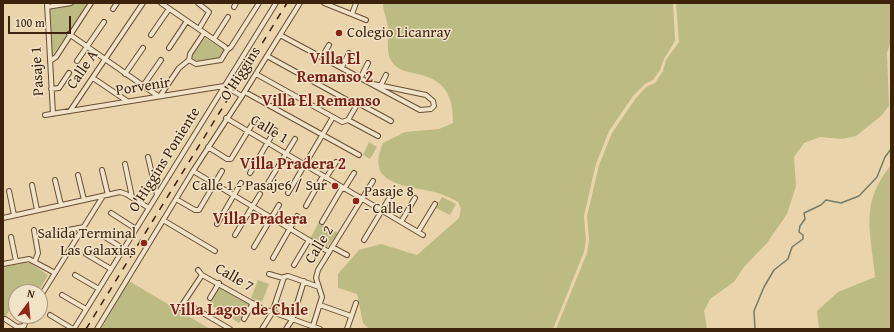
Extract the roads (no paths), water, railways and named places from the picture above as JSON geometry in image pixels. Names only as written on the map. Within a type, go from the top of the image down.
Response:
[{"type":"street","points":[[47,5],[71,3]]},
{"type":"street","points":[[50,61],[56,57],[69,34],[91,3]]},
{"type":"street","points":[[113,9],[117,3]]},
{"type":"street","name":"Calle A","points":[[70,111],[143,3]]},
{"type":"street","points":[[160,3],[227,50]]},
{"type":"street","points":[[198,3],[209,12],[199,29]]},
{"type":"street","points":[[189,60],[196,64],[221,60],[259,3]]},
{"type":"street","name":"O'Higgins Poniente","points":[[74,329],[276,3]]},
{"type":"street","name":"O'Higgins","points":[[97,329],[226,118],[244,94],[300,3]]},
{"type":"street","points":[[324,3],[331,4],[366,20]]},
{"type":"street","points":[[352,14],[356,3]]},
{"type":"street","name":"Pasaje 1","points":[[47,5],[53,114]]},
{"type":"street","points":[[151,35],[169,9]]},
{"type":"street","points":[[214,40],[228,17]]},
{"type":"street","points":[[169,48],[187,21]]},
{"type":"street","points":[[77,61],[104,22]]},
{"type":"street","points":[[69,34],[159,96],[179,68],[189,60],[190,54],[204,33]]},
{"type":"street","points":[[280,35],[361,77],[373,84],[420,110],[431,109],[434,106],[434,102],[426,94],[373,84]]},
{"type":"street","points":[[322,57],[329,45]]},
{"type":"street","points":[[126,74],[143,48]]},
{"type":"street","points":[[342,67],[349,54]]},
{"type":"street","points":[[267,56],[391,121]]},
{"type":"street","points":[[143,86],[160,60]]},
{"type":"street","points":[[361,77],[368,63]]},
{"type":"street","points":[[51,89],[59,88],[69,73]]},
{"type":"street","points":[[256,74],[343,122],[348,120],[357,104]]},
{"type":"street","points":[[381,85],[386,75]]},
{"type":"street","points":[[93,78],[127,102]]},
{"type":"street","points":[[224,86],[244,94],[359,155]]},
{"type":"street","name":"Porvenir","points":[[45,115],[224,86]]},
{"type":"street","points":[[288,193],[333,117]]},
{"type":"street","name":"Calle 1","points":[[226,118],[421,234],[435,204]]},
{"type":"street","points":[[208,147],[230,159],[256,118]]},
{"type":"street","points":[[348,120],[378,136]]},
{"type":"street","points":[[250,172],[275,130]]},
{"type":"street","points":[[268,183],[295,140]]},
{"type":"street","points":[[148,157],[157,195]]},
{"type":"street","points":[[306,206],[336,162]]},
{"type":"street","points":[[125,164],[132,197]]},
{"type":"street","points":[[48,284],[105,195],[102,170]]},
{"type":"street","points":[[193,171],[329,252]]},
{"type":"street","points":[[176,199],[198,210],[222,171]]},
{"type":"street","points":[[322,222],[354,173]]},
{"type":"street","points":[[78,175],[84,200]]},
{"type":"street","points":[[55,180],[61,205]]},
{"type":"street","name":"Calle 2","points":[[312,328],[322,295],[317,280],[317,273],[332,246],[373,182]]},
{"type":"street","points":[[216,224],[240,183]]},
{"type":"street","points":[[32,185],[37,210]]},
{"type":"street","points":[[9,191],[14,215]]},
{"type":"street","points":[[3,218],[120,192],[132,197],[149,208]]},
{"type":"street","points":[[364,240],[392,192]]},
{"type":"street","points":[[235,236],[260,194]]},
{"type":"street","points":[[401,222],[415,198]]},
{"type":"street","points":[[254,247],[279,205]]},
{"type":"street","points":[[111,213],[136,229]]},
{"type":"street","points":[[273,258],[297,216]]},
{"type":"street","points":[[163,220],[215,251]]},
{"type":"street","points":[[52,233],[84,227]]},
{"type":"street","points":[[34,230],[38,253],[35,261]]},
{"type":"street","points":[[100,234],[124,249]]},
{"type":"street","points":[[11,237],[16,261]]},
{"type":"street","points":[[294,265],[309,240]]},
{"type":"street","points":[[332,246],[347,255]]},
{"type":"street","points":[[86,254],[111,269]]},
{"type":"street","points":[[3,264],[27,258],[55,273]]},
{"type":"street","name":"Calle 7","points":[[198,270],[202,275],[219,283],[253,304],[312,328],[320,329]]},
{"type":"street","points":[[269,274],[283,278],[287,276],[319,287]]},
{"type":"street","points":[[75,275],[99,290]]},
{"type":"street","name":"Calle 7","points":[[180,308],[202,275]]},
{"type":"street","points":[[262,329],[272,313],[283,278]]},
{"type":"street","points":[[286,329],[292,320],[304,281]]},
{"type":"street","points":[[210,298],[219,283]]},
{"type":"street","points":[[62,295],[86,309]]},
{"type":"street","points":[[184,302],[230,329]]},
{"type":"street","points":[[347,329],[356,303]]},
{"type":"street","points":[[244,319],[253,304]]},
{"type":"street","points":[[320,305],[351,316]]},
{"type":"street","points":[[50,315],[74,329]]},
{"type":"street","points":[[4,319],[13,327],[24,328]]},
{"type":"waterway","points":[[755,329],[754,311],[764,287],[774,270],[788,259],[792,247],[803,239],[803,235],[799,232],[800,226],[805,219],[804,213],[821,205],[826,200],[841,203],[859,196],[877,177],[885,157],[891,149]]},
{"type":"railway","points":[[86,329],[287,3]]},
{"type":"place","name":"Colegio Licanray","points":[[339,33]]},
{"type":"place","name":"Calle 1 - Pasaje6 / Sur","points":[[335,186]]},
{"type":"place","name":"Pasaje 8 - Calle 1","points":[[356,201]]},
{"type":"place","name":"Salida Terminal Las Galaxias","points":[[144,243]]},
{"type":"district","name":"Villa El Remanso 2","points":[[335,69]]},
{"type":"district","name":"Villa El Remanso","points":[[321,102]]},
{"type":"district","name":"Villa Pradera 2","points":[[293,165]]},
{"type":"district","name":"Villa Pradera","points":[[260,220]]},
{"type":"district","name":"Villa Lagos de Chile","points":[[239,311]]}]
